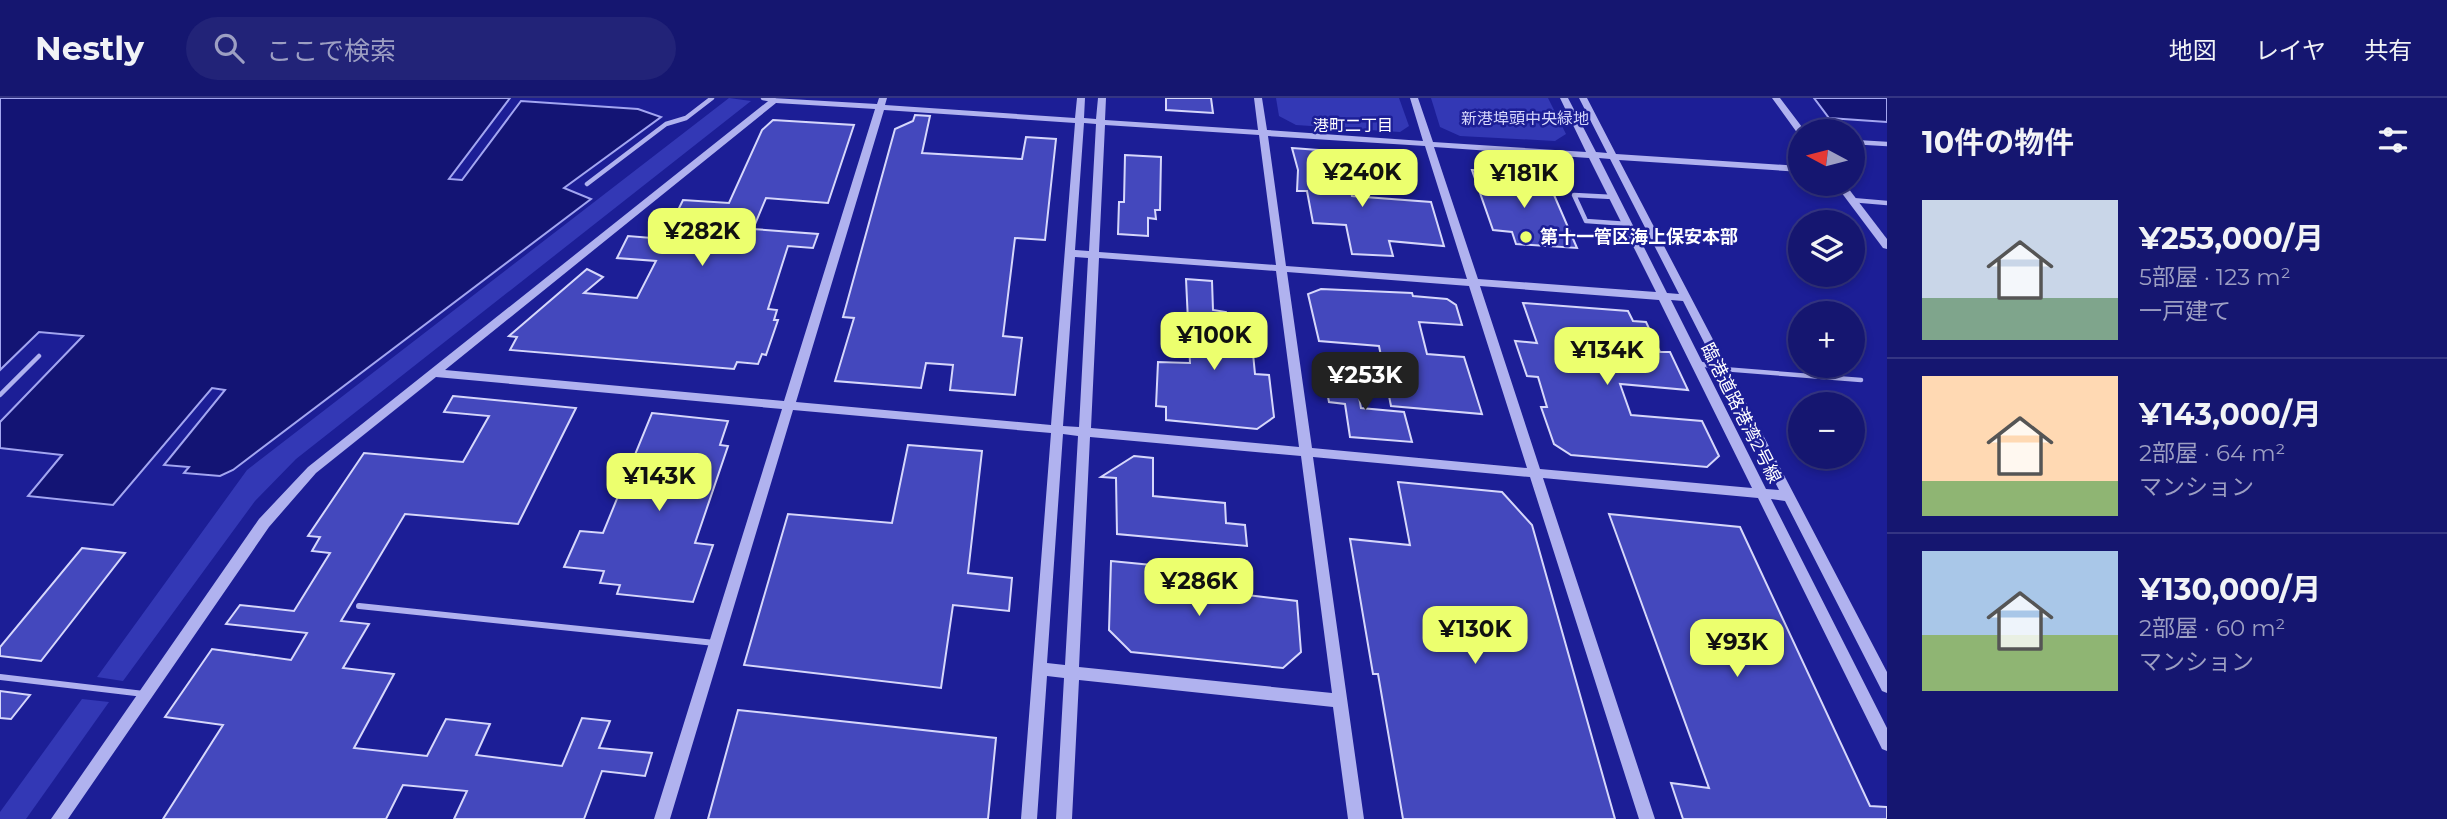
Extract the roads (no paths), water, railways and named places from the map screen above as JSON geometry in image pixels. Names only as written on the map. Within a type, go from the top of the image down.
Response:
[{"type":"street","points":[[1029,819],[1081,98]]},
{"type":"street","points":[[1064,819],[1102,98]]},
{"type":"street","points":[[1258,98],[1356,819]]},
{"type":"street","points":[[1414,98],[1647,819]]},
{"type":"street","name":"臨港道路港湾2号線","points":[[1564,98],[1887,744]]},
{"type":"street","name":"臨港道路港湾2号線","points":[[1583,98],[1887,686]]},
{"type":"street","points":[[1776,98],[1791,119]]},
{"type":"street","points":[[59,819],[264,523],[286,496],[312,471],[768,99],[881,103],[1101,123],[1788,168]]},
{"type":"street","points":[[662,819],[881,103]]},
{"type":"street","points":[[1849,196],[1887,246]]},
{"type":"street","points":[[1069,253],[1686,298]]},
{"type":"street","points":[[434,373],[1789,496]]},
{"type":"street","points":[[1040,669],[1340,701]]},
{"type":"lane","points":[[587,184],[666,124],[686,118],[712,98]]},
{"type":"lane","points":[[1866,143],[1887,145]]},
{"type":"lane","points":[[1614,198],[1574,195],[1586,221],[1628,224]]},
{"type":"lane","points":[[1852,200],[1887,203]]},
{"type":"lane","points":[[0,395],[39,356]]},
{"type":"lane","points":[[1697,363],[1723,369],[1861,380]]},
{"type":"lane","points":[[359,606],[716,643]]},
{"type":"lane","points":[[0,677],[144,694]]},
{"type":"place","name":"第十一管区海上保安本部","points":[[1526,237]]},
{"type":"district","name":"港町二丁目","points":[[1353,125]]},
{"type":"park label","name":"新港埠頭中央緑地","points":[[1525,118]]}]
